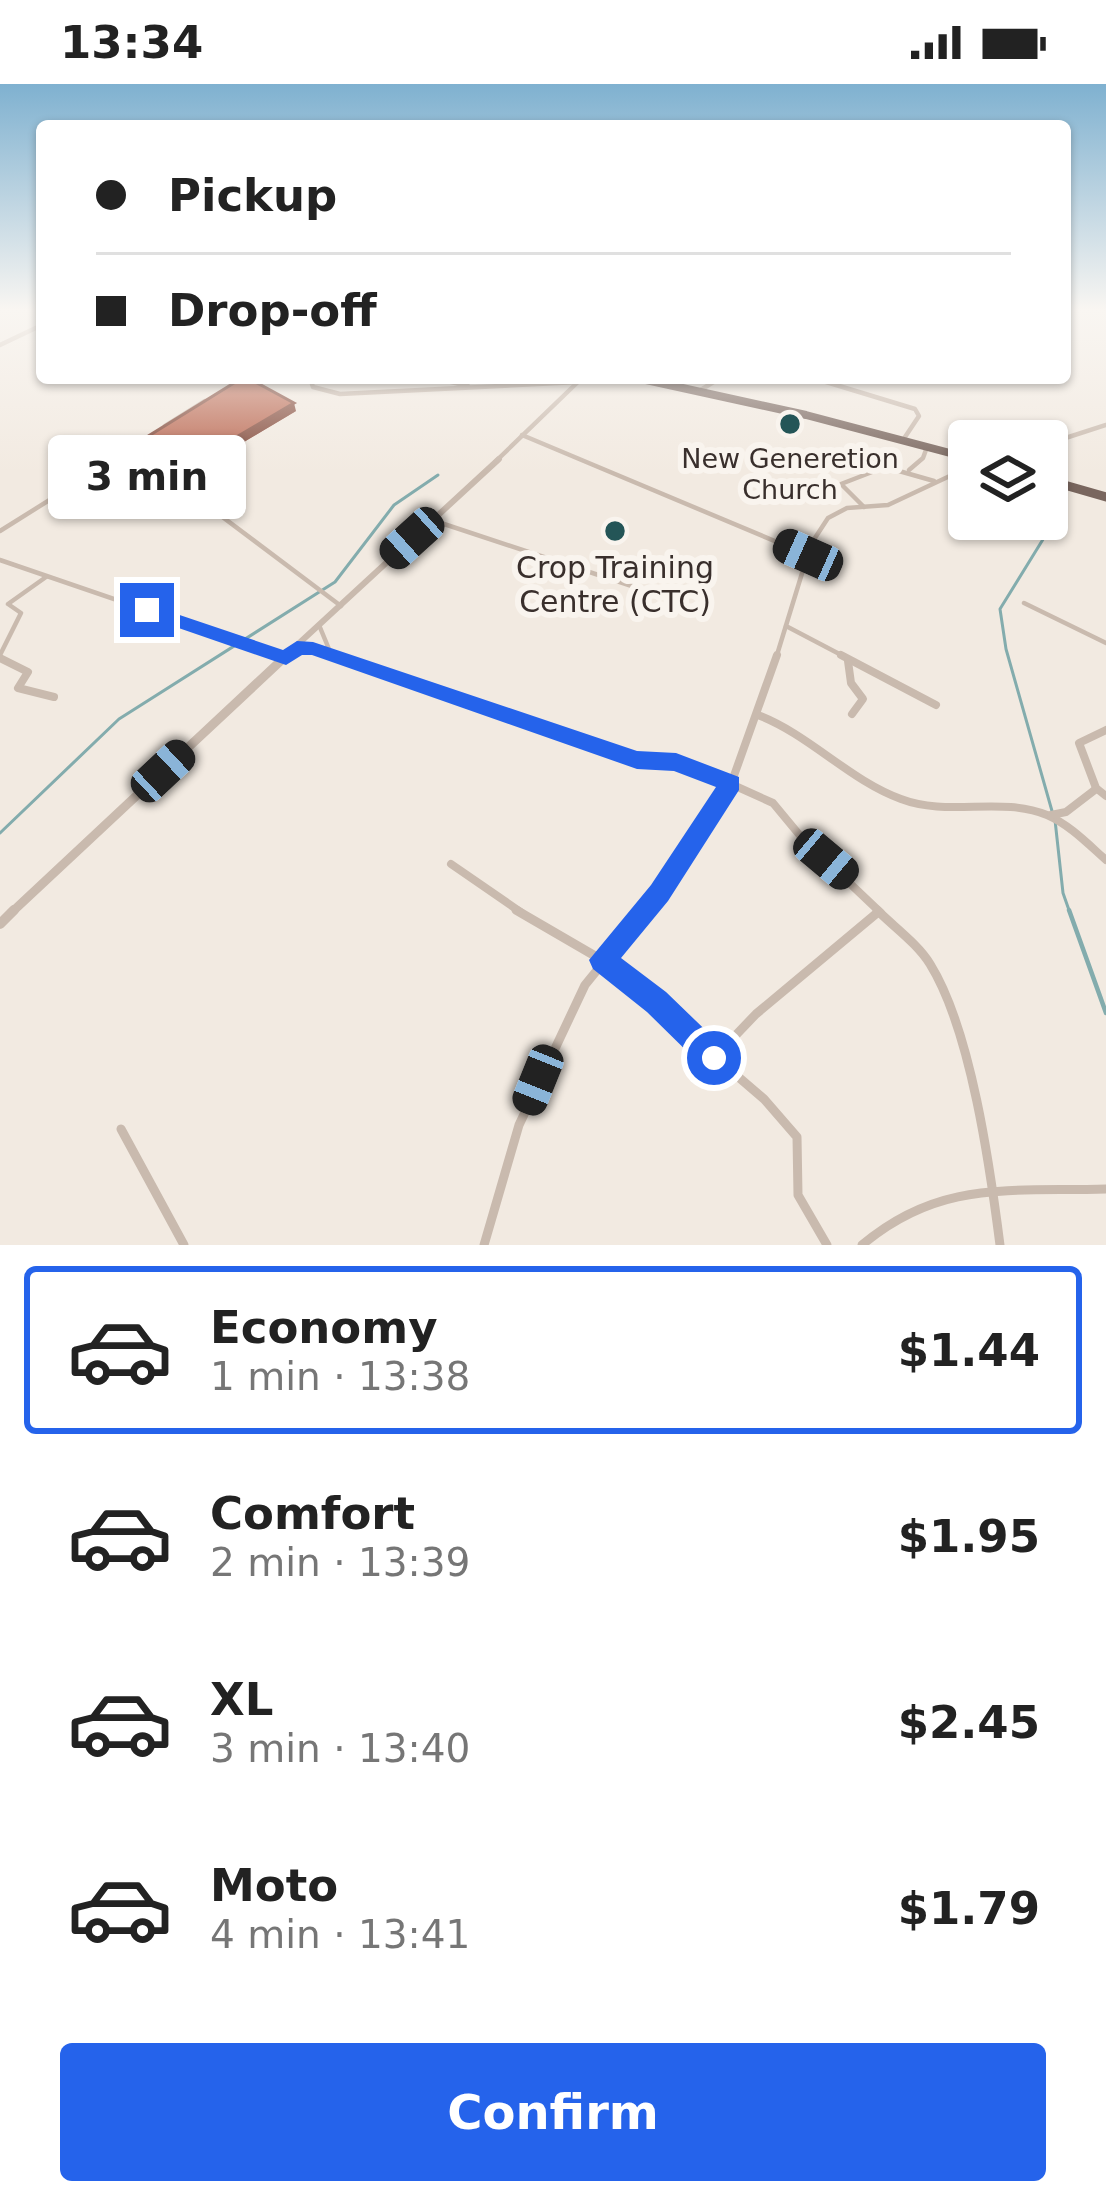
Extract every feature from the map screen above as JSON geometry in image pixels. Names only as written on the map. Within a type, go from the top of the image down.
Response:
[{"type":"main road","points":[[664,384],[948,452]]},
{"type":"main road","points":[[1068,486],[1106,497]]},
{"type":"street","points":[[312,384],[340,394],[554,384]]},
{"type":"street","points":[[460,384],[477,388]]},
{"type":"street","points":[[520,384],[528,388]]},
{"type":"street","points":[[3,917],[435,521],[576,384]]},
{"type":"street","points":[[699,392],[711,384]]},
{"type":"street","points":[[832,384],[915,409],[919,416],[903,440]]},
{"type":"street","points":[[0,532],[219,393]]},
{"type":"street","points":[[1068,437],[1106,425]]},
{"type":"street","points":[[522,435],[808,555]]},
{"type":"street","points":[[909,470],[923,458],[927,447]]},
{"type":"street","points":[[132,449],[300,571],[340,606]]},
{"type":"street","points":[[864,507],[841,484],[878,468],[909,470],[934,481]]},
{"type":"street","points":[[484,1245],[519,1125],[585,985],[660,893],[731,784],[758,715],[808,555],[828,518],[847,508],[888,505],[948,475]]},
{"type":"street","points":[[435,521],[662,596]]},
{"type":"street","points":[[0,560],[286,658]]},
{"type":"street","points":[[49,576],[8,604],[21,613],[0,656],[28,672],[18,688],[54,697]]},
{"type":"street","points":[[1024,603],[1106,643]]},
{"type":"street","points":[[320,625],[326,649],[333,656]]},
{"type":"street","points":[[785,626],[935,706]]},
{"type":"street","points":[[297,647],[637,760],[676,762],[780,809],[796,832],[851,880],[877,913],[912,940],[943,988],[993,1190],[1000,1245]]},
{"type":"street","points":[[848,661],[851,682],[863,699],[852,714]]},
{"type":"street","points":[[758,715],[823,748],[903,801],[932,810],[1009,808],[1048,815],[1066,812],[1096,788]]},
{"type":"street","points":[[1106,731],[1078,742],[1096,788],[1106,796]]},
{"type":"street","points":[[1048,815],[1106,860]]},
{"type":"street","points":[[451,864],[500,901],[602,960],[657,1002],[764,1099],[796,1137],[798,1195],[827,1245]]},
{"type":"street","points":[[714,1058],[756,1014],[877,913]]},
{"type":"street","points":[[121,1129],[184,1245]]},
{"type":"street","points":[[862,1245],[912,1205],[951,1192],[1106,1189]]},
{"type":"building","points":[[232,384],[259,384],[294,403],[189,465],[142,440]]},
{"type":"waterway","points":[[0,833],[119,719],[335,582],[394,505],[438,475]]},
{"type":"waterway","points":[[1043,540],[1000,609],[1006,649],[1052,811]]},
{"type":"waterway","points":[[1055,820],[1063,893],[1070,913]]},
{"type":"waterway","points":[[1069,910],[1106,1013]]},
{"type":"place","name":"New Generetion Church","points":[[790,424]]},
{"type":"place","name":"Crop Training Centre (CTC)","points":[[615,531]]},
{"type":"route","points":[[147,610],[286,658],[297,647],[313,649],[637,760],[676,762],[731,784],[660,893],[602,960],[657,1002],[714,1058]]}]
